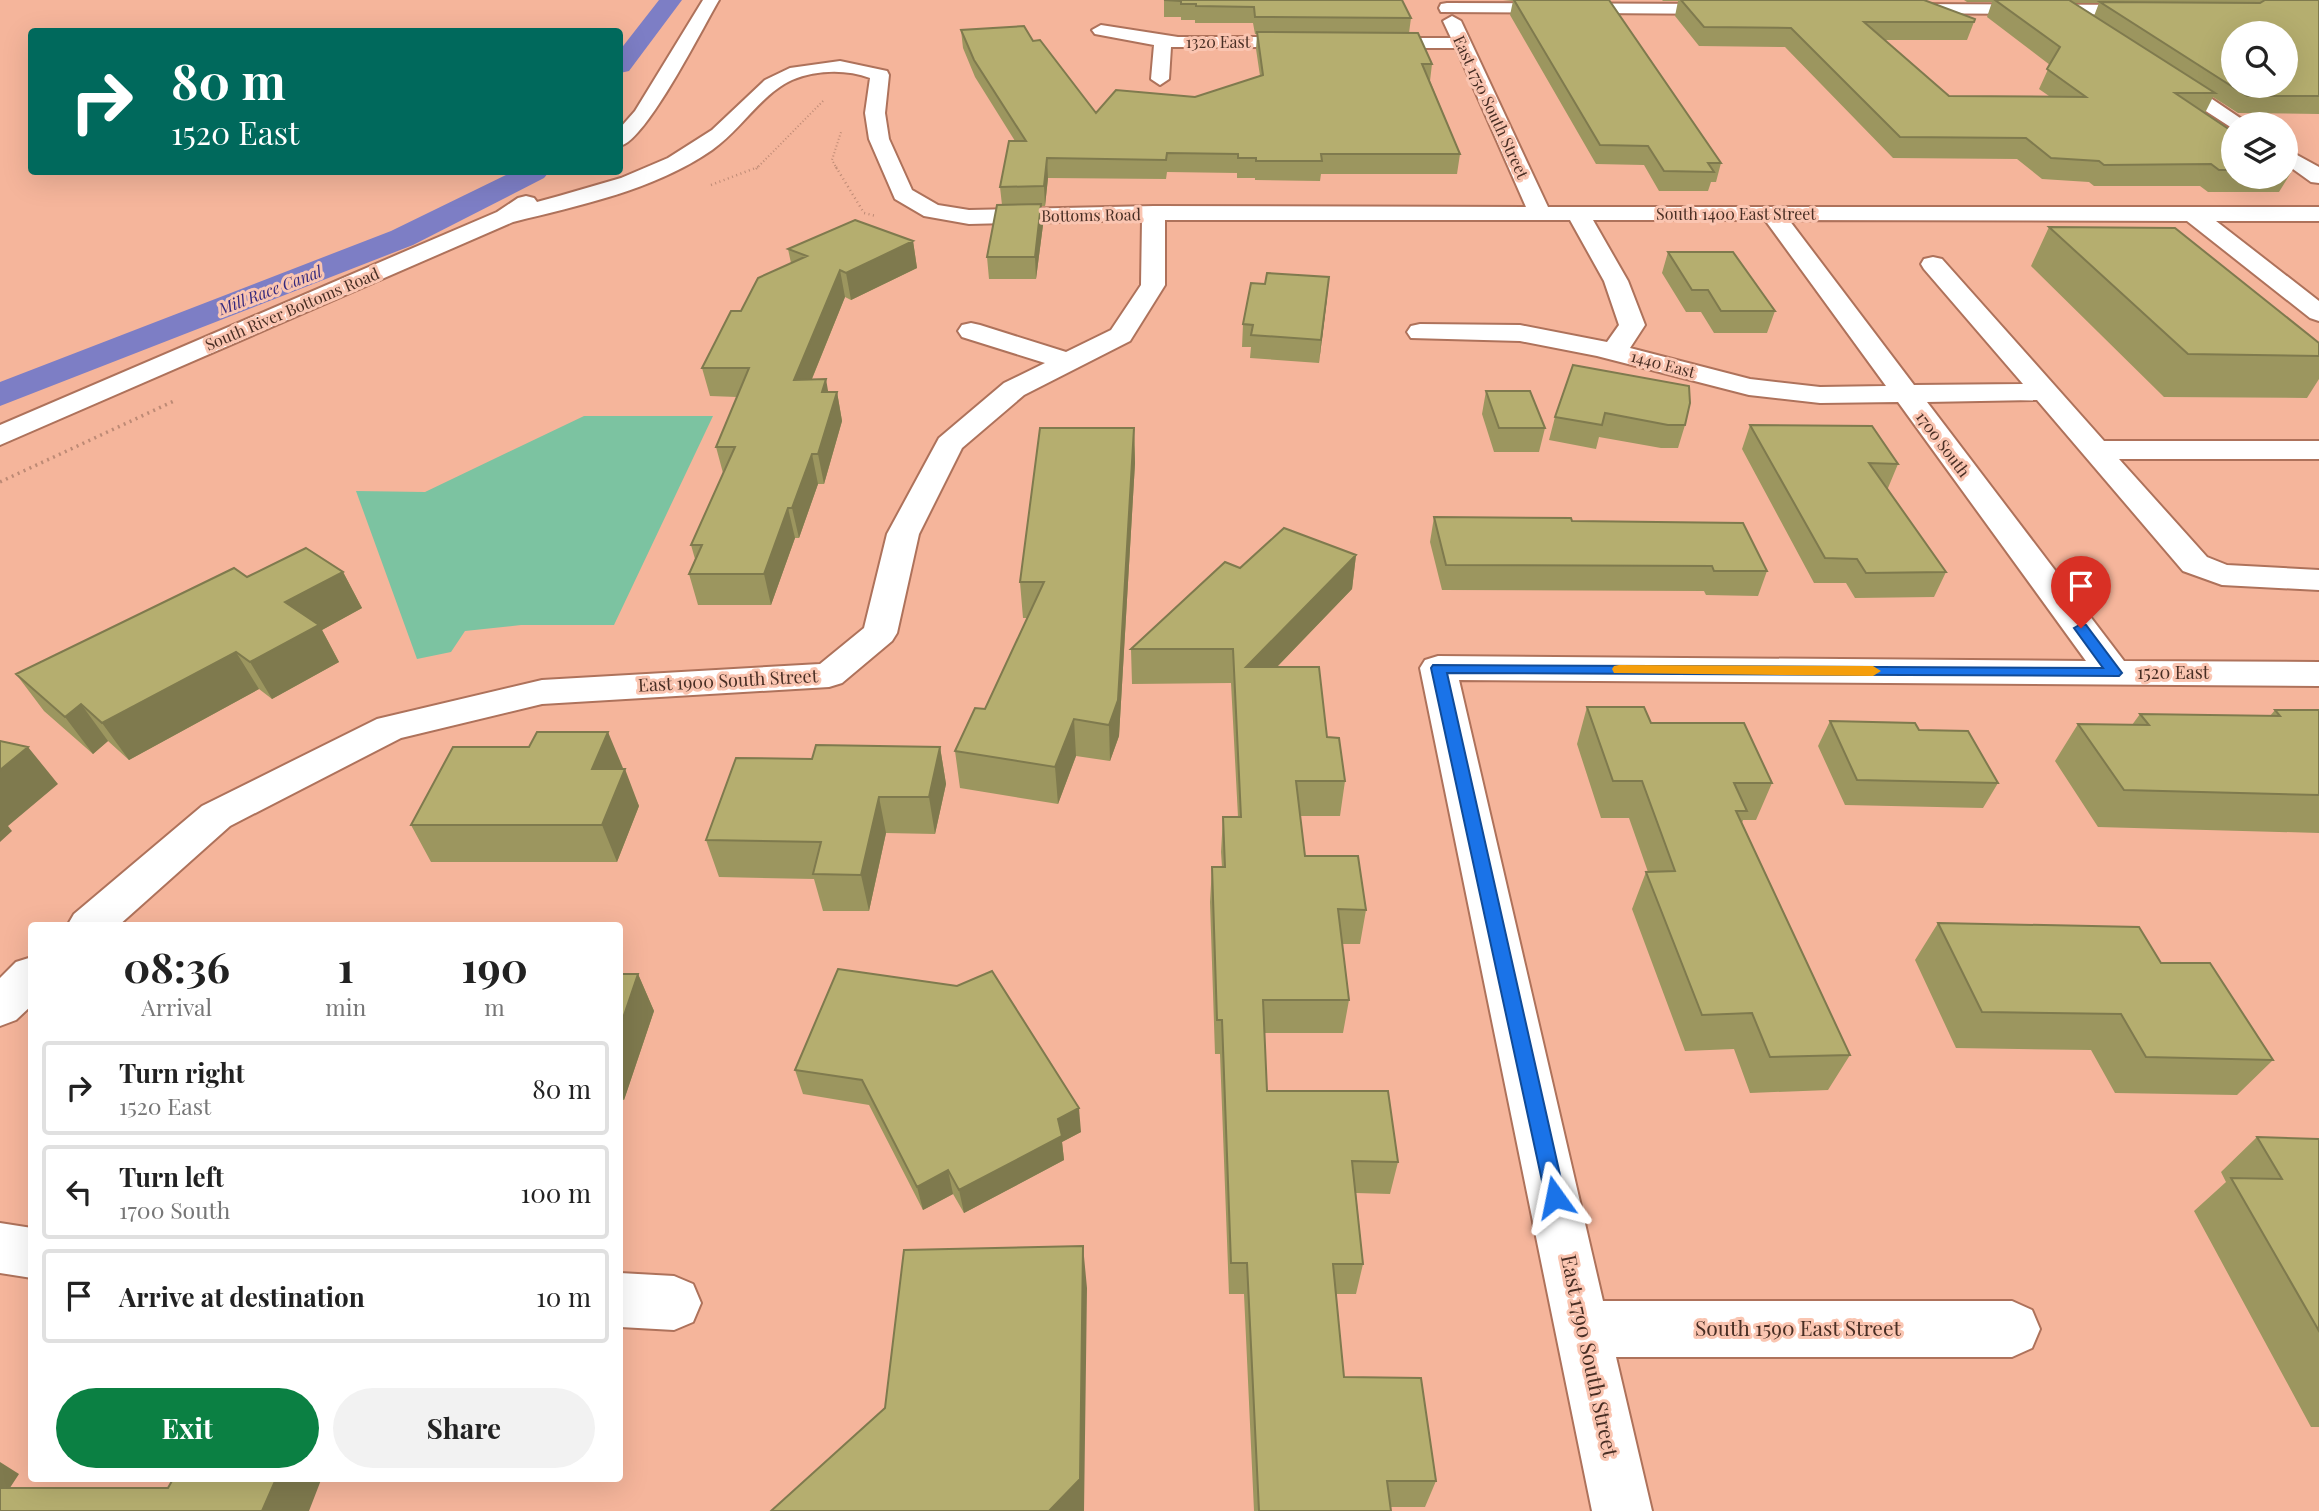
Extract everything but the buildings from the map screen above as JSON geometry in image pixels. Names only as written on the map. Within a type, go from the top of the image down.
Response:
[{"type":"street","points":[[623,137],[643,114],[711,0]]},
{"type":"street","points":[[1445,4],[1750,9]]},
{"type":"street","name":"East 1750 South Street","points":[[1445,4],[1540,214]]},
{"type":"street","points":[[2057,5],[2090,26]]},
{"type":"street","points":[[1874,9],[2057,5],[2171,10]]},
{"type":"street","name":"1320 East","points":[[1101,30],[1129,38],[1163,41],[1323,42]]},
{"type":"street","points":[[1160,79],[1163,41]]},
{"type":"street","points":[[1350,43],[1461,43]]},
{"type":"street","points":[[2147,64],[2221,112]]},
{"type":"street","name":"Bottoms Road","points":[[505,217],[594,194],[667,166],[708,143],[774,83],[816,68],[844,67],[866,68],[880,75],[874,113],[879,139],[903,194],[932,211],[969,217],[1154,214]]},
{"type":"street","points":[[2298,163],[2319,177]]},
{"type":"street","name":"South River Bottoms Road","points":[[0,436],[505,217],[574,175]]},
{"type":"street","name":"South 1400 East Street","points":[[1154,214],[2319,214]]},
{"type":"street","name":"East 1900 South Street","points":[[94,922],[216,816],[390,728],[542,692],[829,675],[880,634],[903,534],[948,444],[1014,389],[1121,335],[1153,285],[1154,214]]},
{"type":"street","points":[[1578,214],[1616,281],[1632,325],[1614,352]]},
{"type":"street","points":[[2193,214],[2319,313]]},
{"type":"street","name":"1700 South","points":[[1773,215],[2114,673]]},
{"type":"street","points":[[1933,264],[2194,564],[2222,575],[2319,580]]},
{"type":"street","points":[[971,331],[1069,362]]},
{"type":"street","name":"1440 East","points":[[1420,332],[1520,333],[1614,352],[1749,387],[1820,395],[2045,392]]},
{"type":"street","points":[[2095,450],[2319,450]]},
{"type":"street","name":"1520 East","points":[[1438,668],[2319,674]]},
{"type":"street","name":"East 1790 South Street","points":[[1438,668],[1622,1511]]},
{"type":"street","points":[[0,1007],[28,979]]},
{"type":"street","points":[[0,1248],[28,1252]]},
{"type":"street","points":[[623,1300],[674,1303]]},
{"type":"street","name":"South 1590 East Street","points":[[1584,1329],[2012,1329]]},
{"type":"path","points":[[705,187],[757,168],[827,97]]},
{"type":"path","points":[[843,124],[832,160],[864,213],[877,216]]},
{"type":"path","points":[[0,482],[175,401]]},
{"type":"green space","points":[[584,416],[713,416],[614,625],[521,625],[465,631],[451,652],[417,659],[356,491],[425,492]]},
{"type":"waterway","name":"Mill Race Canal","points":[[623,62],[671,0]]},
{"type":"waterway","name":"Mill Race Canal","points":[[0,395],[402,238],[528,175]]},
{"type":"slow traffic","points":[[1619,669],[1873,671]]},
{"type":"route","points":[[1555,1197],[1438,668],[2114,673],[2081,628]]}]
